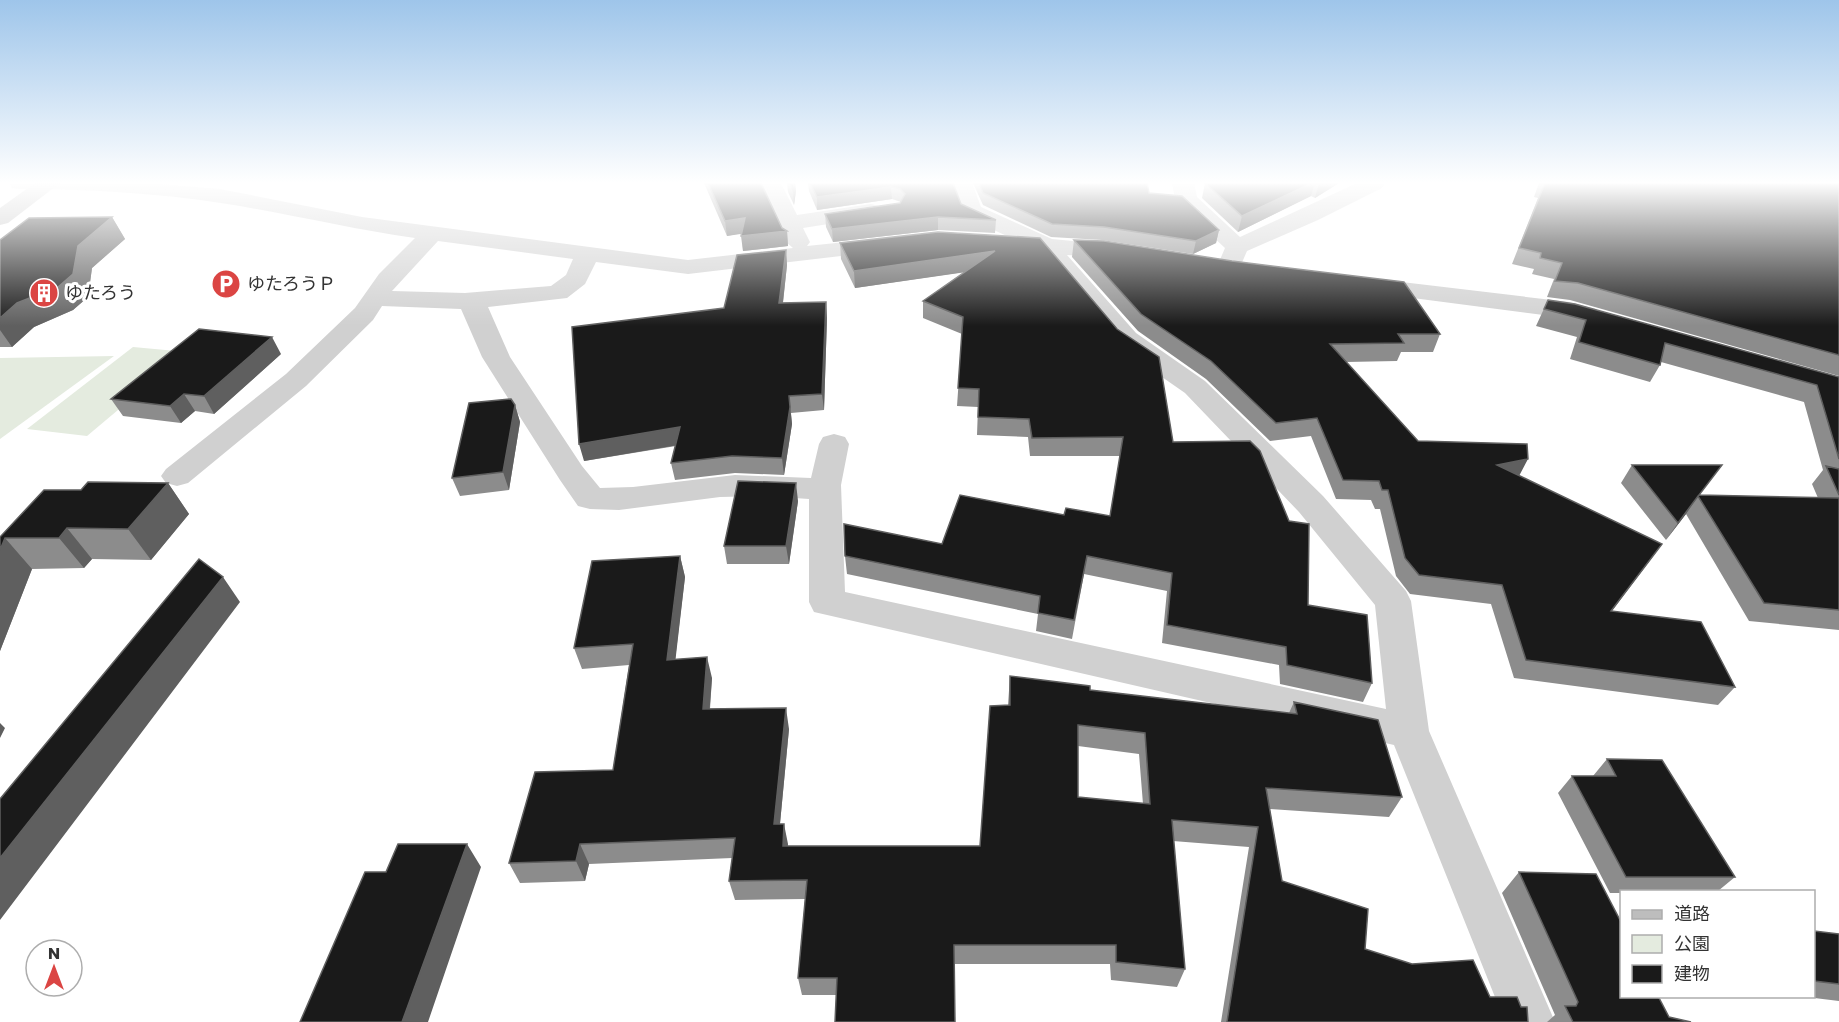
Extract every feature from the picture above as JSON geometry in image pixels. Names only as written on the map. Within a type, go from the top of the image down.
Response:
[{"type":"street","points":[[409,231],[687,267],[904,243]]},
{"type":"street","points":[[793,231],[804,254]]},
{"type":"street","points":[[1014,231],[1047,246],[1126,339],[1195,387],[1311,504],[1393,601],[1409,730],[1530,1022]]},
{"type":"street","points":[[1208,231],[1230,263],[1284,231]]},
{"type":"street","points":[[177,476],[296,381],[364,314],[388,279],[432,234]]},
{"type":"street","points":[[981,242],[1102,249],[1136,254]]},
{"type":"street","points":[[376,298],[465,301],[558,293],[576,279],[588,254]]},
{"type":"street","points":[[1347,284],[1569,310],[1614,323]]},
{"type":"street","points":[[465,301],[474,304],[496,357],[571,473],[590,498],[615,501],[706,488],[782,485],[825,489]]},
{"type":"street","points":[[834,444],[825,489],[827,602],[1409,730]]},
{"type":"green space","points":[[133,347],[187,352],[87,436],[27,429]]},
{"type":"green space","points":[[114,356],[0,439],[0,358]]},
{"type":"building","points":[[12,231],[96,231],[78,246],[73,274],[58,287],[17,303],[0,318],[0,240]]},
{"type":"building","points":[[742,231],[787,231],[741,236]]},
{"type":"building","points":[[1128,231],[1218,231],[1196,241]]},
{"type":"building","points":[[1526,231],[1839,231],[1839,355],[1578,283],[1555,281],[1562,263],[1540,258],[1541,253],[1519,248]]},
{"type":"building","points":[[938,232],[1040,238],[1117,329],[1159,357],[1173,442],[1250,441],[1260,451],[1289,521],[1309,524],[1308,605],[1367,615],[1372,683],[1287,665],[1286,647],[1167,625],[1172,573],[1087,556],[1074,620],[1038,613],[1040,596],[845,556],[844,524],[942,544],[960,495],[1064,515],[1066,508],[1110,516],[1123,437],[1032,438],[1029,419],[978,417],[979,389],[958,388],[963,317],[923,301],[995,251],[854,271],[840,243]]},
{"type":"building","points":[[1074,240],[1104,241],[1232,261],[1404,282],[1440,334],[1398,334],[1404,343],[1330,344],[1418,441],[1527,444],[1528,459],[1497,465],[1662,544],[1611,611],[1701,622],[1735,687],[1526,660],[1502,585],[1419,575],[1405,558],[1388,490],[1382,490],[1379,481],[1343,480],[1317,418],[1276,423],[1211,361],[1141,314]]},
{"type":"building","points":[[786,250],[779,303],[826,302],[822,394],[789,396],[790,407],[782,458],[732,456],[671,463],[680,427],[579,444],[572,327],[724,308],[737,255]]},
{"type":"building","points":[[1548,300],[1575,304],[1839,377],[1839,459],[1817,385],[1665,343],[1660,365],[1579,342],[1586,320],[1544,309]]},
{"type":"building","points":[[199,329],[272,337],[204,396],[184,394],[170,406],[111,399]]},
{"type":"building","points":[[511,399],[515,405],[503,472],[452,478],[469,403]]},
{"type":"building","points":[[1632,465],[1722,465],[1699,495],[1839,498],[1839,610],[1764,603],[1698,496],[1678,523]]},
{"type":"building","points":[[1826,466],[1839,469],[1839,495]]},
{"type":"building","points":[[738,481],[796,483],[786,546],[724,546]]},
{"type":"building","points":[[88,482],[168,483],[128,529],[67,528],[59,538],[5,538],[0,550],[0,537],[44,490],[81,490]]},
{"type":"building","points":[[680,556],[667,660],[707,657],[703,709],[786,708],[774,824],[784,824],[783,846],[980,846],[990,706],[1010,705],[1010,676],[1090,686],[1090,690],[1297,714],[1294,702],[1378,720],[1402,797],[1266,788],[1282,881],[1368,909],[1365,949],[1412,964],[1473,960],[1490,997],[1517,997],[1521,1007],[1527,1007],[1528,1022],[1227,1022],[1258,827],[1172,820],[1185,969],[1116,962],[1116,945],[954,945],[955,1022],[835,1022],[837,978],[798,978],[807,880],[729,881],[735,838],[580,844],[576,861],[509,863],[535,772],[613,770],[633,644],[574,648],[592,561]],"holes":[[[1078,725],[1145,733],[1150,804],[1078,797]]]},
{"type":"building","points":[[199,559],[223,577],[0,858],[0,799]]},
{"type":"building","points":[[1607,759],[1662,760],[1735,877],[1626,877],[1572,776],[1616,776]]},
{"type":"building","points":[[398,844],[467,844],[402,1022],[300,1022],[365,872],[386,872]]},
{"type":"building","points":[[1519,872],[1596,874],[1620,920],[1620,998],[1659,998],[1669,1017],[1691,1022],[1573,1022],[1565,1006],[1576,1006],[1578,1002]]},
{"type":"building","points":[[1815,931],[1839,934],[1839,984],[1815,981]]},
{"type":"place","name":"ゆたろうＰ","points":[[226,284]]},
{"type":"place","name":"ゆたろう","points":[[44,293]]}]
